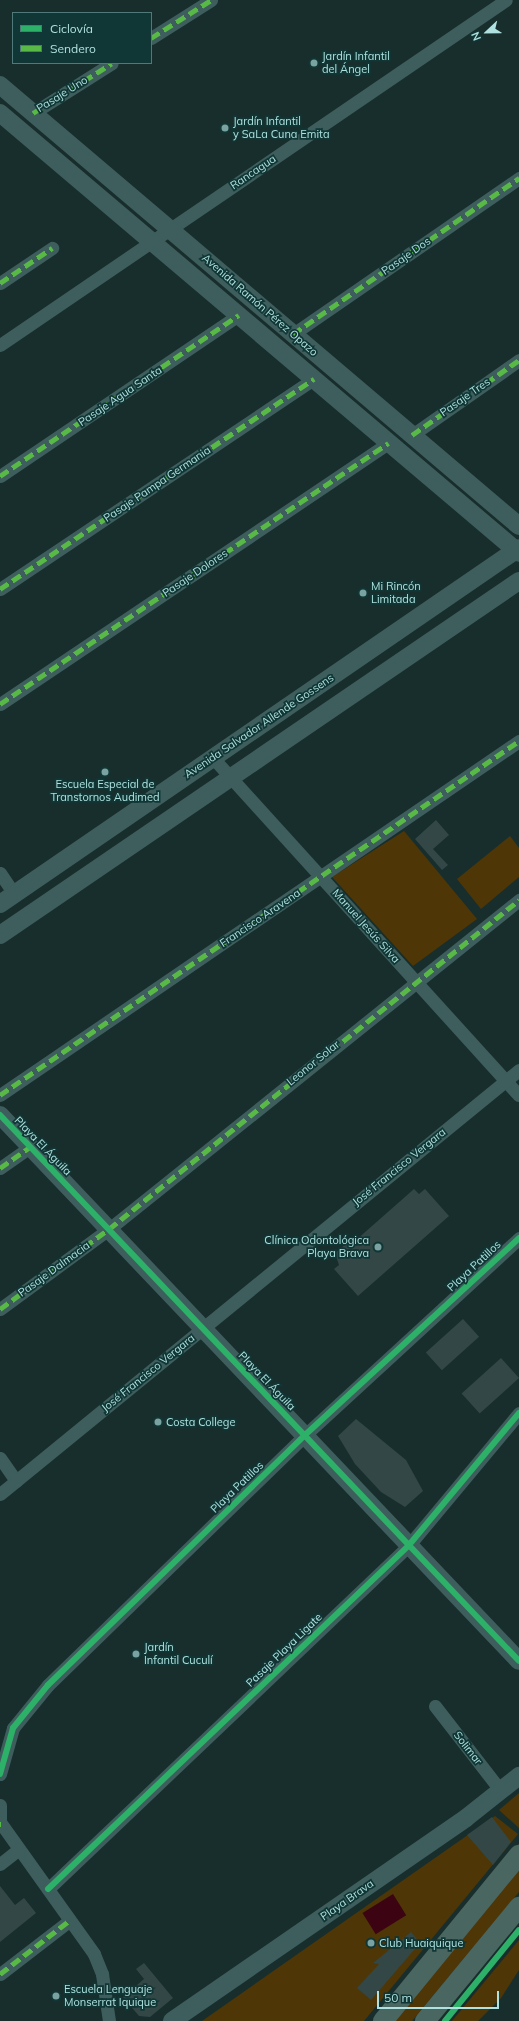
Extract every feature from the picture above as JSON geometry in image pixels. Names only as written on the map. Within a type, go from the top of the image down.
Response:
[{"type":"main road","name":"Avenida Ramón Pérez Opazo","points":[[0,85],[519,526]]},
{"type":"main road","name":"Avenida Ramón Pérez Opazo","points":[[0,113],[518,551]]},
{"type":"main road","name":"Avenida Salvador Allende Gossens","points":[[7,899],[518,551]]},
{"type":"main road","points":[[0,935],[519,581]]},
{"type":"main road","name":"Playa El Águila","points":[[0,1115],[519,1660]]},
{"type":"main road","name":"Playa Brava","points":[[172,2021],[501,1791],[519,1776]]},
{"type":"main road","points":[[383,2021],[519,1855]]},
{"type":"main road","points":[[425,2021],[519,1907]]},
{"type":"street","points":[[152,37],[211,0]]},
{"type":"street","name":"Rancagua","points":[[0,345],[506,0]]},
{"type":"street","name":"Pasaje Uno","points":[[33,113],[110,64]]},
{"type":"street","name":"Pasaje Dos","points":[[293,334],[519,178]]},
{"type":"street","points":[[0,283],[52,248]]},
{"type":"street","name":"Pasaje Agua Santa","points":[[0,476],[239,316]]},
{"type":"street","name":"Pasaje Tres","points":[[412,435],[519,360]]},
{"type":"street","name":"Pasaje Pampa Germania","points":[[0,589],[314,379]]},
{"type":"street","name":"Pasaje Dolores","points":[[0,704],[389,443]]},
{"type":"street","name":"Francisco Aravena","points":[[0,1095],[519,741]]},
{"type":"street","name":"Manuel Jesús Silva","points":[[213,758],[507,1079],[519,1095]]},
{"type":"street","points":[[0,873],[7,899]]},
{"type":"street","name":"Leonor Solar","points":[[109,1229],[415,980],[519,900]]},
{"type":"street","name":"José Francisco Vergara","points":[[0,1494],[519,1070]]},
{"type":"street","points":[[0,1168],[30,1147]]},
{"type":"street","name":"Pasaje Dalmacia","points":[[0,1309],[109,1229]]},
{"type":"street","name":"Playa Patillos","points":[[0,1774],[13,1728],[34,1700],[305,1435],[519,1238]]},
{"type":"street","name":"Pasaje Playa Ligate","points":[[48,1889],[409,1545],[519,1413]]},
{"type":"street","points":[[0,1458],[16,1481]]},
{"type":"street","name":"Solimar","points":[[435,1706],[501,1791]]},
{"type":"street","points":[[0,1805],[0,1823],[70,1920],[98,1964],[109,2021]]},
{"type":"street","points":[[0,1864],[20,1849]]},
{"type":"street","points":[[0,1974],[70,1920]]},
{"type":"shaded area","points":[[404,831],[477,919],[413,966],[332,877]]},
{"type":"shaded area","points":[[510,836],[519,848],[519,877],[481,909],[457,879]]},
{"type":"shaded area","points":[[519,1793],[519,1828],[499,1810]]},
{"type":"shaded area","name":"Club Huaiquique","points":[[495,1816],[518,1834],[364,2021],[202,2021]]},
{"type":"shaded area","points":[[519,1869],[519,1892],[412,2021],[393,2021]]},
{"type":"shaded area","points":[[393,1894],[406,1915],[376,1934],[362,1913]]},
{"type":"shaded area","points":[[519,1940],[519,1970],[501,1998],[478,2021],[452,2021]]},
{"type":"building","points":[[436,820],[449,835],[433,849],[448,865],[442,870],[415,839]]},
{"type":"building","name":"Clínica Odontológica Playa Brava","points":[[414,1189],[419,1194],[425,1189],[449,1216],[358,1296],[334,1269],[339,1265],[335,1253],[353,1238],[355,1241]]},
{"type":"building","points":[[463,1319],[479,1337],[442,1370],[426,1352]]},
{"type":"building","points":[[501,1358],[519,1378],[480,1414],[462,1393]]},
{"type":"building","points":[[356,1419],[406,1460],[423,1491],[405,1507],[381,1492],[355,1464],[338,1436]]},
{"type":"building","points":[[492,1817],[511,1842],[493,1865],[467,1835]]},
{"type":"building","points":[[0,1886],[15,1905],[24,1898],[36,1913],[0,1942]]},
{"type":"building","points":[[411,1932],[420,1943],[371,2000],[357,1988],[379,1964],[373,1963]]},
{"type":"building","points":[[144,1963],[173,1998],[150,2017],[139,2016],[123,1997],[144,1979],[136,1969]]},
{"type":"marked path","points":[[152,37],[211,0]]},
{"type":"marked path","points":[[33,113],[110,64]]},
{"type":"marked path","points":[[293,334],[519,178]]},
{"type":"marked path","points":[[0,283],[52,248]]},
{"type":"marked path","points":[[0,476],[239,315]]},
{"type":"marked path","points":[[412,435],[519,360]]},
{"type":"marked path","points":[[0,589],[314,379]]},
{"type":"marked path","points":[[0,704],[389,443]]},
{"type":"marked path","points":[[0,1095],[519,741]]},
{"type":"marked path","points":[[0,1309],[109,1229],[519,900]]},
{"type":"marked path","points":[[0,1168],[30,1147]]},
{"type":"marked path","points":[[0,1974],[70,1920]]},
{"type":"cycle path","points":[[0,1115],[519,1661]]},
{"type":"cycle path","points":[[0,1774],[13,1728],[48,1685],[305,1435],[519,1238]]},
{"type":"cycle path","points":[[48,1889],[409,1545],[519,1413]]},
{"type":"cycle path","points":[[445,2021],[519,1930]]},
{"type":"place","name":"Jardín Infantil del Ángel","points":[[314,63]]},
{"type":"place","name":"Jardín Infantil y SaLa Cuna Emita","points":[[225,128]]},
{"type":"place","name":"Mi Rincón Limitada","points":[[363,593]]},
{"type":"place","name":"Escuela Especial de Transtornos Audimed","points":[[105,772]]},
{"type":"place","name":"Clínica Odontológica Playa Brava","points":[[378,1247]]},
{"type":"place","name":"Costa College","points":[[158,1422]]},
{"type":"place","name":"Jardín Infantil Cuculí","points":[[136,1654]]},
{"type":"place","name":"Club Huaiquique","points":[[371,1943]]},
{"type":"place","name":"Escuela Lenguaje Monserrat Iquique","points":[[56,1996]]}]
